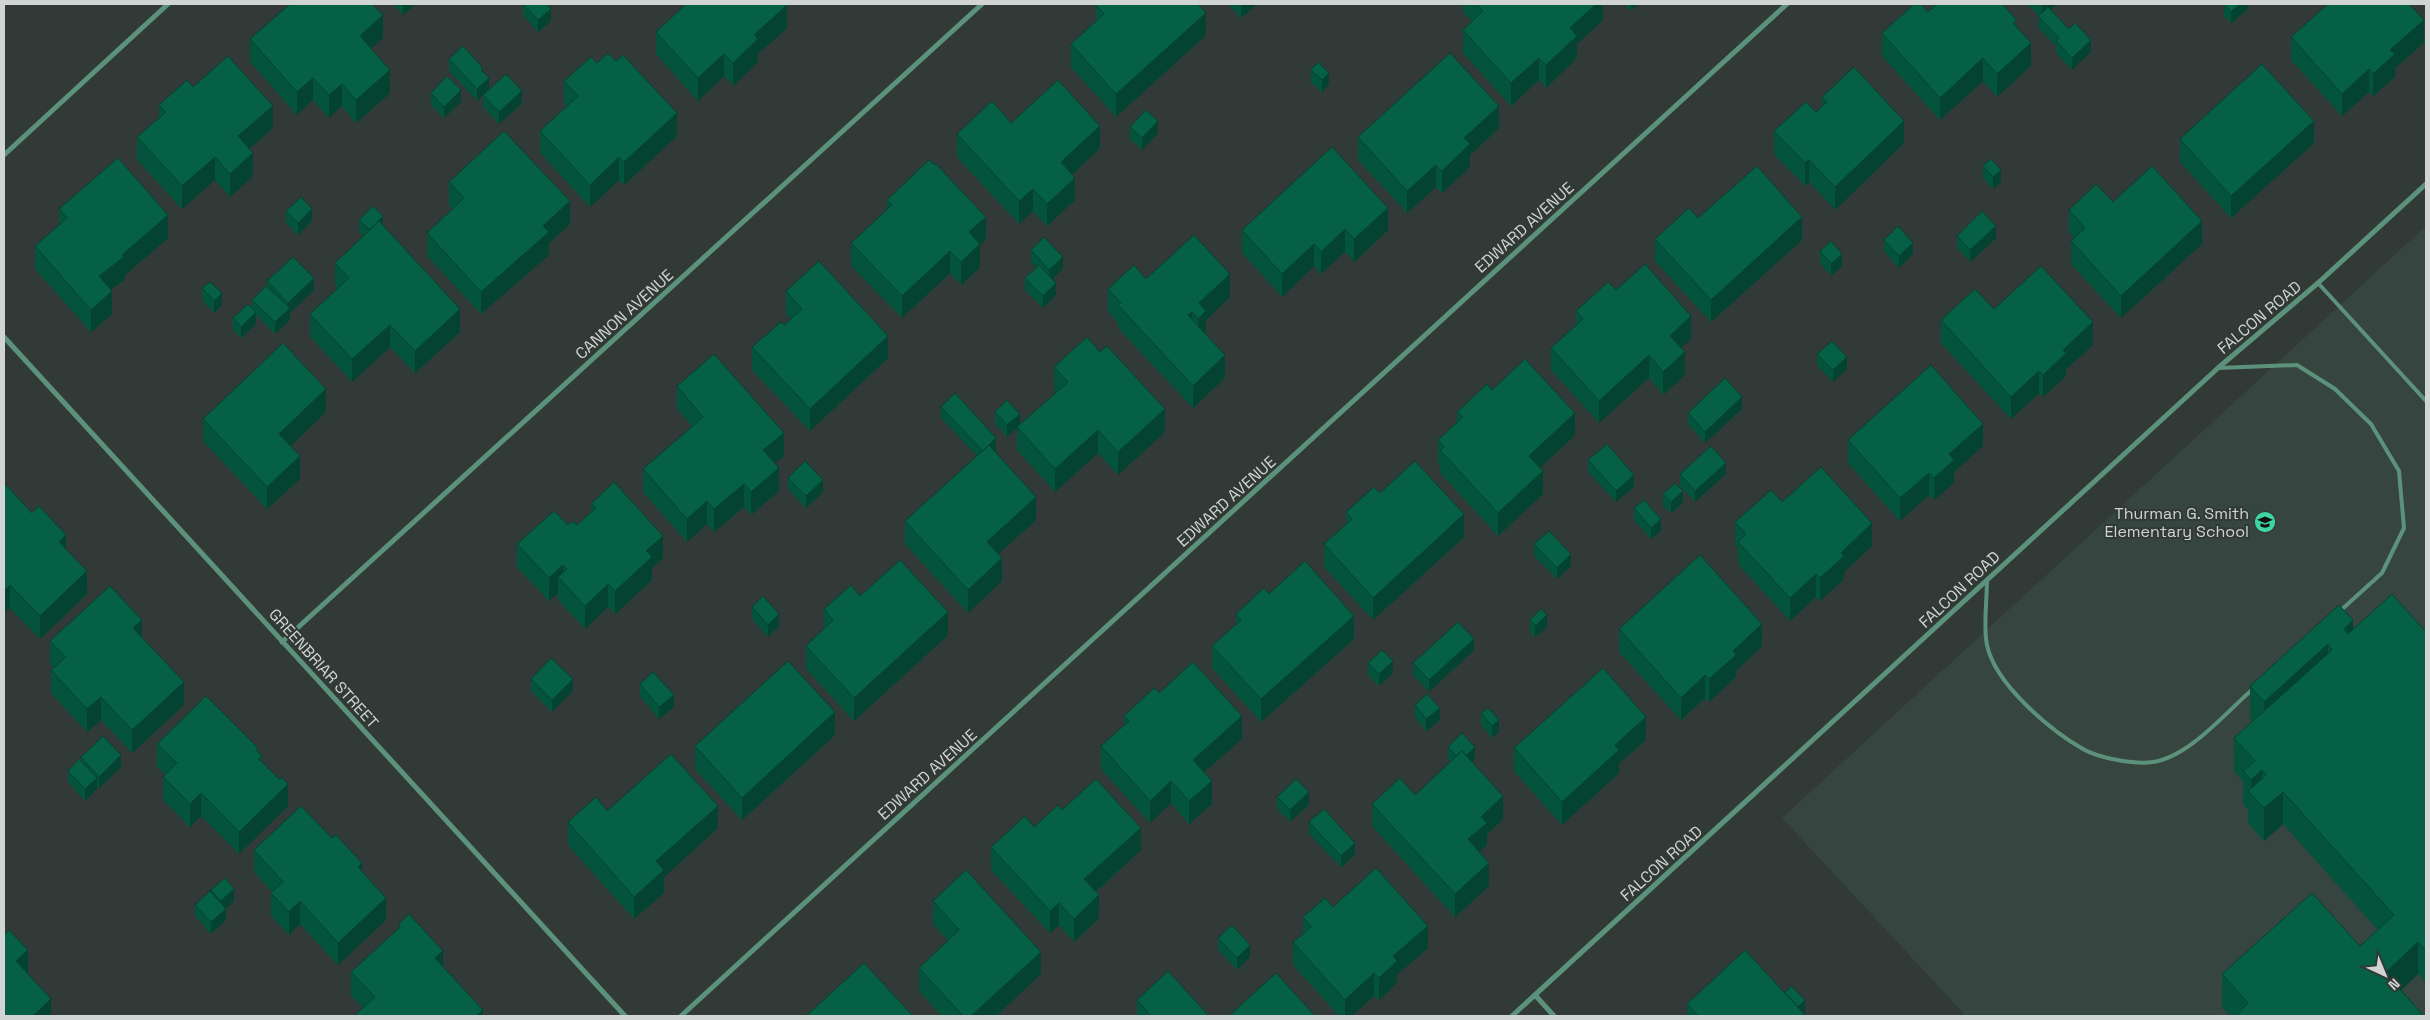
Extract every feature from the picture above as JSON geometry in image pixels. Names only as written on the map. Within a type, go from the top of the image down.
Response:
[{"type":"street","points":[[4,155],[168,4]]},
{"type":"street","name":"CANNON AVENUE","points":[[282,642],[982,4]]},
{"type":"street","name":"EDWARD AVENUE","points":[[681,1016],[1787,4]]},
{"type":"street","name":"FALCON ROAD","points":[[1512,1016],[2218,368],[2318,283],[2426,184]]},
{"type":"street","name":"GREENBRIAR STREET","points":[[4,337],[625,1016]]},
{"type":"street","points":[[1535,995],[1554,1016]]},
{"type":"lane","points":[[2318,283],[2426,401]]},
{"type":"lane","points":[[2218,368],[2297,365],[2335,389],[2370,424],[2399,471],[2404,528],[2382,573],[2338,613]]},
{"type":"lane","points":[[1987,580],[1987,646],[2005,684],[2046,723],[2084,750],[2124,762],[2153,762],[2181,753],[2256,686]]},
{"type":"shaded area","name":"Thurman G. Smith Elementary School","points":[[2426,226],[2426,1016],[1966,1016],[1782,818]]},
{"type":"building","points":[[290,4],[372,4],[383,15],[360,36],[390,70],[356,100],[342,84],[329,95],[313,78],[297,92],[250,39]]},
{"type":"building","points":[[523,4],[547,4],[551,9],[538,20]]},
{"type":"building","points":[[686,4],[787,5],[754,35],[758,39],[733,63],[724,54],[698,78],[656,32]]},
{"type":"building","points":[[1097,4],[1198,4],[1206,13],[1116,94],[1071,44],[1104,14]]},
{"type":"building","points":[[1476,4],[1596,4],[1570,28],[1577,36],[1546,65],[1539,58],[1511,83],[1463,30],[1483,11]]},
{"type":"building","points":[[1914,4],[1921,4],[1928,12],[1937,4],[2002,4],[2017,20],[2013,23],[2031,43],[1997,74],[1983,58],[1940,98],[1882,33]]},
{"type":"building","points":[[2224,4],[2240,4],[2231,12]]},
{"type":"building","points":[[2328,4],[2409,4],[2424,20],[2390,50],[2395,54],[2373,74],[2369,69],[2342,94],[2291,37]]},
{"type":"building","points":[[2048,7],[2069,29],[2075,23],[2091,40],[2072,58],[2056,41],[2059,38],[2038,16]]},
{"type":"building","points":[[463,46],[483,68],[481,70],[489,78],[477,89],[449,59]]},
{"type":"building","points":[[608,53],[616,61],[623,55],[677,113],[624,162],[619,157],[590,185],[540,131],[578,96],[564,81],[591,57],[597,63]]},
{"type":"building","points":[[1450,53],[1499,106],[1464,138],[1470,144],[1442,171],[1436,165],[1407,191],[1358,137]]},
{"type":"building","points":[[228,56],[273,106],[238,136],[253,153],[230,174],[215,157],[182,186],[137,137],[166,112],[159,105],[187,80],[193,87]]},
{"type":"building","points":[[1318,62],[1329,73],[1322,80],[1311,70]]},
{"type":"building","points":[[2262,64],[2314,121],[2231,196],[2180,139]]},
{"type":"building","points":[[1854,67],[1904,121],[1835,187],[1809,160],[1805,163],[1774,131],[1806,102],[1816,112],[1827,102],[1822,97]]},
{"type":"building","points":[[506,74],[522,91],[499,112],[483,95]]},
{"type":"building","points":[[447,76],[461,90],[444,107],[431,93]]},
{"type":"building","points":[[1058,80],[1100,126],[1061,162],[1075,178],[1047,204],[1033,189],[1019,201],[957,134],[992,101],[1011,123]]},
{"type":"building","points":[[1146,110],[1158,121],[1142,138],[1130,127]]},
{"type":"building","points":[[504,131],[570,201],[543,226],[549,232],[481,292],[427,233],[464,198],[449,182]]},
{"type":"building","points":[[1332,147],[1388,208],[1354,239],[1345,229],[1321,252],[1314,244],[1282,274],[1242,230]]},
{"type":"building","points":[[118,158],[168,215],[122,255],[124,257],[99,276],[112,291],[91,310],[35,246],[67,218],[59,209]]},
{"type":"building","points":[[1991,159],[2001,170],[1993,177],[1983,166]]},
{"type":"building","points":[[929,160],[936,164],[986,217],[969,232],[980,244],[961,262],[950,251],[902,296],[851,243],[892,205],[887,200]]},
{"type":"building","points":[[1757,166],[1802,217],[1711,300],[1655,239],[1689,208],[1698,218]]},
{"type":"building","points":[[2152,166],[2202,221],[2121,296],[2071,241],[2085,228],[2069,210],[2096,184],[2113,202]]},
{"type":"building","points":[[301,197],[312,209],[298,223],[286,211]]},
{"type":"building","points":[[373,206],[383,216],[370,230],[359,220]]},
{"type":"building","points":[[1982,211],[1996,226],[1970,250],[1957,236]]},
{"type":"building","points":[[379,221],[460,309],[415,351],[390,325],[352,359],[310,314],[349,278],[335,263]]},
{"type":"building","points":[[1898,226],[1913,243],[1899,256],[1884,240]]},
{"type":"building","points":[[1194,235],[1230,274],[1199,303],[1206,311],[1198,319],[1192,312],[1188,315],[1225,355],[1193,386],[1118,305],[1121,303],[1108,289],[1134,265],[1146,279]]},
{"type":"building","points":[[1044,237],[1063,257],[1049,270],[1031,250]]},
{"type":"building","points":[[1831,241],[1842,254],[1831,264],[1820,251]]},
{"type":"building","points":[[293,257],[314,278],[288,303],[267,281]]},
{"type":"building","points":[[819,261],[888,336],[810,409],[752,347],[781,322],[784,325],[802,309],[786,291]]},
{"type":"building","points":[[1645,264],[1691,316],[1670,336],[1685,352],[1663,372],[1649,355],[1599,401],[1551,348],[1583,319],[1576,311],[1608,282],[1616,290]]},
{"type":"building","points":[[1039,265],[1056,283],[1043,296],[1025,278]]},
{"type":"building","points":[[2041,266],[2093,322],[2063,350],[2066,353],[2043,375],[2039,371],[2011,397],[1941,320],[1975,289],[1994,309]]},
{"type":"building","points":[[210,282],[222,293],[214,301],[202,288]]},
{"type":"building","points":[[266,286],[290,308],[275,322],[252,300]]},
{"type":"building","points":[[248,304],[256,312],[241,327],[233,318]]},
{"type":"building","points":[[1087,337],[1100,352],[1107,346],[1165,409],[1118,452],[1098,430],[1055,469],[1017,427],[1068,382],[1054,367]]},
{"type":"building","points":[[1832,341],[1847,357],[1833,370],[1817,354]]},
{"type":"building","points":[[283,343],[326,389],[279,434],[300,456],[267,487],[203,419]]},
{"type":"building","points":[[714,354],[784,433],[763,450],[779,468],[751,492],[744,484],[714,509],[707,501],[687,519],[643,469],[703,417],[677,386]]},
{"type":"building","points":[[1525,359],[1575,413],[1529,456],[1543,471],[1498,513],[1440,450],[1444,447],[1438,440],[1463,417],[1457,412],[1487,384],[1492,390]]},
{"type":"building","points":[[1931,365],[1983,424],[1949,454],[1954,460],[1934,478],[1929,473],[1900,498],[1848,440]]},
{"type":"building","points":[[1725,378],[1742,397],[1705,432],[1688,413]]},
{"type":"building","points":[[955,393],[996,438],[983,451],[941,407]]},
{"type":"building","points":[[1007,400],[1020,414],[1007,425],[995,412]]},
{"type":"building","points":[[1607,444],[1634,475],[1616,491],[1588,460]]},
{"type":"building","points":[[989,445],[1036,497],[987,542],[1002,558],[968,590],[905,521]]},
{"type":"building","points":[[1711,446],[1726,463],[1695,491],[1680,474]]},
{"type":"building","points":[[805,461],[823,480],[806,496],[788,478]]},
{"type":"building","points":[[1415,461],[1464,514],[1373,598],[1324,544],[1352,519],[1346,512],[1374,487],[1380,493]]},
{"type":"building","points":[[1821,467],[1872,523],[1841,553],[1844,556],[1820,578],[1816,574],[1790,598],[1738,542],[1746,534],[1735,522],[1771,490],[1782,502]]},
{"type":"building","points":[[614,482],[663,536],[646,551],[652,557],[615,591],[608,584],[585,606],[558,577],[567,569],[563,565],[549,578],[517,544],[554,511],[568,525],[572,521],[577,525],[596,508],[591,504]]},
{"type":"building","points":[[4,483],[32,513],[39,506],[66,535],[59,542],[87,571],[40,616],[10,585],[4,591]]},
{"type":"building","points":[[1675,483],[1683,491],[1671,502],[1663,494]]},
{"type":"building","points":[[1644,500],[1661,519],[1651,528],[1634,508]]},
{"type":"building","points":[[1549,531],[1571,554],[1557,568],[1534,544]]},
{"type":"building","points":[[1700,555],[1762,624],[1733,651],[1736,655],[1709,679],[1705,675],[1681,698],[1619,629]]},
{"type":"building","points":[[900,560],[948,612],[854,698],[806,646],[833,620],[824,609],[851,585],[860,596]]},
{"type":"building","points":[[1305,561],[1354,616],[1261,699],[1212,646],[1241,620],[1236,614],[1264,588],[1269,594]]},
{"type":"building","points":[[110,586],[142,620],[133,628],[184,682],[132,730],[101,697],[87,709],[51,670],[66,657],[50,641]]},
{"type":"building","points":[[2392,594],[2426,632],[2426,951],[2418,942],[2385,973],[2424,1016],[2236,1016],[2248,1003],[2222,974],[2312,893],[2360,946],[2394,915],[2283,792],[2264,808],[2248,791],[2266,775],[2262,770],[2251,780],[2243,771],[2255,761],[2234,738],[2332,650],[2328,644],[2264,702],[2250,686],[2339,605],[2353,620],[2344,629],[2348,634]]},
{"type":"building","points":[[763,596],[779,614],[768,625],[752,607]]},
{"type":"building","points":[[1541,609],[1547,615],[1535,626],[1530,620]]},
{"type":"building","points":[[1458,622],[1474,639],[1429,680],[1413,663]]},
{"type":"building","points":[[1382,650],[1393,661],[1379,674],[1368,663]]},
{"type":"building","points":[[551,658],[573,679],[552,700],[531,679]]},
{"type":"building","points":[[788,661],[835,712],[742,798],[695,746]]},
{"type":"building","points":[[1193,662],[1242,716],[1193,760],[1212,781],[1189,801],[1171,781],[1150,801],[1101,746],[1129,721],[1124,716],[1154,688],[1159,693]]},
{"type":"building","points":[[1603,668],[1646,717],[1615,745],[1619,750],[1562,802],[1514,748]]},
{"type":"building","points":[[653,672],[674,695],[659,707],[640,684]]},
{"type":"building","points":[[1427,694],[1440,708],[1426,719],[1415,705]]},
{"type":"building","points":[[206,696],[258,748],[256,750],[262,756],[259,759],[280,780],[281,777],[288,784],[239,832],[201,793],[190,804],[163,777],[177,763],[157,744]]},
{"type":"building","points":[[1488,708],[1499,720],[1492,726],[1481,713]]},
{"type":"building","points":[[1462,733],[1475,747],[1466,756],[1462,751],[1456,756],[1448,747]]},
{"type":"building","points":[[103,736],[121,755],[99,777],[81,757]]},
{"type":"building","points":[[1462,751],[1503,796],[1481,817],[1487,823],[1468,839],[1489,863],[1455,894],[1372,804],[1400,778],[1415,795]]},
{"type":"building","points":[[671,754],[718,806],[656,861],[664,870],[634,897],[568,822],[596,797],[607,811]]},
{"type":"building","points":[[79,759],[97,778],[85,789],[68,771]]},
{"type":"building","points":[[1096,779],[1141,828],[1084,879],[1099,895],[1074,919],[1059,903],[1050,911],[991,847],[1025,816],[1034,827],[1058,805],[1062,810]]},
{"type":"building","points":[[1296,779],[1309,792],[1290,810],[1277,797]]},
{"type":"building","points":[[301,806],[332,838],[336,835],[362,863],[358,867],[386,898],[338,943],[300,901],[289,912],[271,893],[283,882],[254,850]]},
{"type":"building","points":[[1324,809],[1355,843],[1341,856],[1309,822]]},
{"type":"building","points":[[1376,868],[1428,926],[1393,956],[1397,961],[1379,978],[1374,973],[1345,1000],[1293,942],[1311,927],[1303,917],[1325,898],[1333,907]]},
{"type":"building","points":[[966,870],[1041,952],[971,1016],[963,1016],[919,968],[959,930],[933,901]]},
{"type":"building","points":[[225,878],[234,889],[221,901],[211,890]]},
{"type":"building","points":[[210,891],[226,909],[211,922],[195,905]]},
{"type":"building","points":[[409,914],[443,951],[435,958],[483,1010],[476,1016],[354,1016],[375,997],[351,972],[400,927],[399,924]]},
{"type":"building","points":[[1232,925],[1250,945],[1237,958],[1218,938]]},
{"type":"building","points":[[9,930],[28,950],[16,961],[51,999],[33,1016],[4,1016],[4,935]]},
{"type":"building","points":[[1745,950],[1806,1016],[1698,1016],[1687,1004]]},
{"type":"building","points":[[864,963],[913,1016],[806,1016]]},
{"type":"building","points":[[1168,971],[1209,1016],[1151,1016],[1137,1000]]},
{"type":"building","points":[[1276,973],[1315,1016],[1229,1016]]},
{"type":"building","points":[[1791,986],[1805,1000],[1798,1007],[1785,993]]},
{"type":"place","name":"Thurman G. Smith Elementary School","points":[[2265,522]]}]
